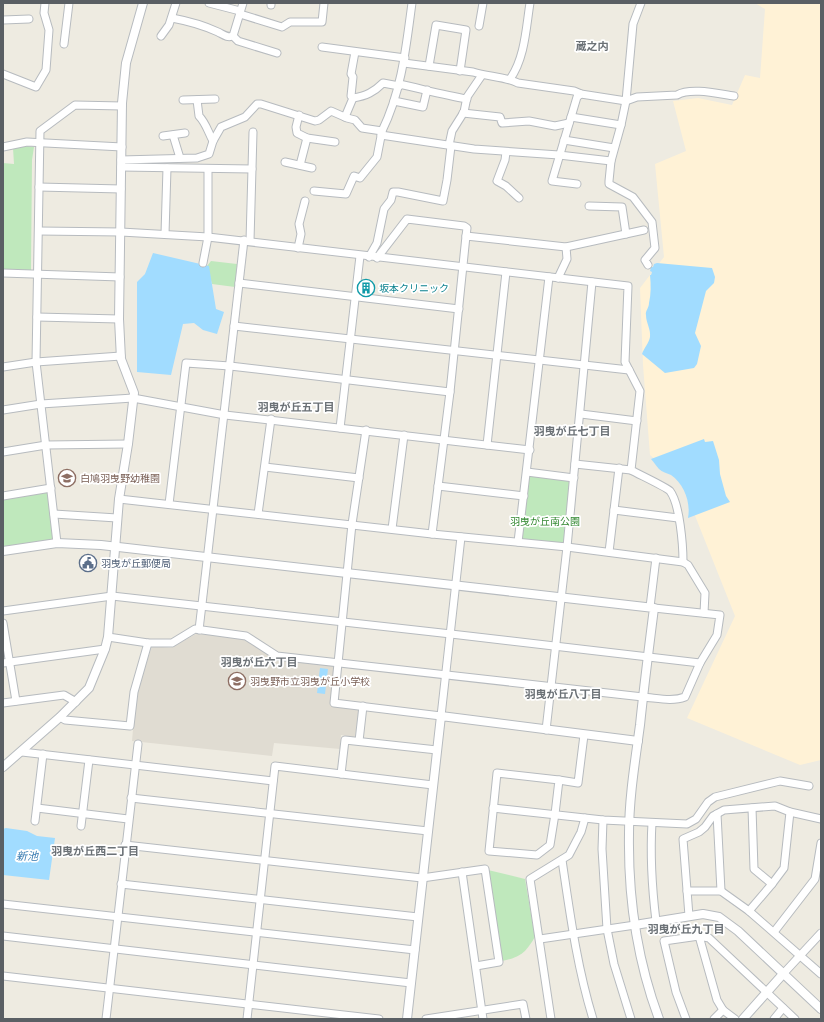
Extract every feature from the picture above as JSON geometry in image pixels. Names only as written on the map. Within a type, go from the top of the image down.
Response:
[{"type":"street","points":[[3,74],[36,87],[46,70],[49,30],[44,13],[45,3]]},
{"type":"street","points":[[64,44],[69,3]]},
{"type":"street","points":[[3,767],[22,752],[89,688],[105,649],[108,637],[118,499],[128,444],[134,393],[121,356],[119,319],[122,106],[126,63],[143,3]]},
{"type":"street","points":[[161,36],[169,25],[176,3]]},
{"type":"street","points":[[209,3],[282,27],[290,22],[322,22],[324,3]]},
{"type":"street","points":[[233,36],[243,3]]},
{"type":"street","points":[[314,191],[346,194],[354,176],[360,178],[377,157],[382,133],[399,85],[412,3]]},
{"type":"street","points":[[479,26],[483,3]]},
{"type":"street","points":[[510,79],[515,71],[521,51],[530,3]]},
{"type":"street","points":[[641,3],[634,24],[626,101],[611,161],[608,180],[610,184],[633,197],[652,222],[655,248],[645,260],[648,265]]},
{"type":"street","points":[[172,18],[190,21],[206,26],[229,38],[233,36]]},
{"type":"street","points":[[3,20],[29,19]]},
{"type":"street","points":[[429,66],[436,25],[466,30],[460,70]]},
{"type":"street","points":[[233,36],[238,41],[277,53]]},
{"type":"street","points":[[322,47],[355,52],[377,53],[429,66],[474,72],[482,75],[510,79],[518,83],[574,91],[581,94],[626,101],[637,97],[677,95],[682,92],[712,92],[734,96]]},
{"type":"street","points":[[353,98],[350,96],[353,77],[351,74],[355,52]]},
{"type":"street","points":[[373,257],[384,209],[391,200],[393,192],[443,200],[447,180],[452,131],[463,113],[467,99],[482,75]]},
{"type":"street","points":[[353,98],[364,96],[383,83],[427,90],[440,95],[467,99]]},
{"type":"street","points":[[394,101],[423,107],[427,90]]},
{"type":"street","points":[[577,184],[552,181],[577,98],[581,94]]},
{"type":"street","points":[[183,100],[215,98]]},
{"type":"street","points":[[345,117],[353,98]]},
{"type":"street","points":[[197,100],[199,116],[204,121],[213,141]]},
{"type":"street","points":[[121,163],[198,158],[209,154],[213,141],[221,126],[244,117],[257,104],[315,121],[319,120],[331,111],[355,120],[362,128],[382,133],[474,149],[559,155],[611,161]]},
{"type":"street","points":[[57,543],[36,362],[40,131],[76,105],[122,106]]},
{"type":"street","points":[[463,113],[500,117],[502,123],[529,121],[555,126],[570,120],[621,125]]},
{"type":"street","points":[[299,116],[296,127],[297,133],[307,138],[335,142]]},
{"type":"street","points":[[200,630],[239,283],[247,241],[253,132]]},
{"type":"street","points":[[163,136],[185,134]]},
{"type":"street","points":[[174,135],[180,158]]},
{"type":"street","points":[[300,165],[307,138]]},
{"type":"street","points":[[564,140],[614,148]]},
{"type":"street","points":[[3,147],[27,142],[122,148]]},
{"type":"street","points":[[506,152],[505,160],[497,181],[506,186],[519,198]]},
{"type":"street","points":[[285,162],[312,168]]},
{"type":"street","points":[[121,163],[167,168],[252,169]]},
{"type":"street","points":[[165,234],[167,168]]},
{"type":"street","points":[[203,263],[208,237],[208,168]]},
{"type":"street","points":[[39,187],[121,189]]},
{"type":"street","points":[[298,248],[301,234],[299,224],[305,201]]},
{"type":"street","points":[[589,206],[622,207],[626,234]]},
{"type":"street","points":[[373,257],[407,219],[464,226],[467,228],[450,392],[432,534]]},
{"type":"street","points":[[466,236],[566,247],[644,230]]},
{"type":"street","points":[[39,231],[120,232],[208,237],[360,256],[628,286],[625,362],[640,391],[631,470]]},
{"type":"street","points":[[558,278],[566,259],[566,247]]},
{"type":"street","points":[[340,428],[360,256]]},
{"type":"street","points":[[487,445],[506,272]]},
{"type":"street","points":[[3,273],[120,277]]},
{"type":"street","points":[[518,542],[530,450],[549,277]]},
{"type":"street","points":[[546,730],[581,414],[592,282]]},
{"type":"street","points":[[239,283],[459,309]]},
{"type":"street","points":[[37,317],[119,319]]},
{"type":"street","points":[[234,326],[629,370]]},
{"type":"street","points":[[3,367],[36,362],[121,356]]},
{"type":"street","points":[[169,504],[186,363],[230,366],[450,392]]},
{"type":"street","points":[[3,410],[41,404],[133,398],[225,414],[530,450]]},
{"type":"street","points":[[581,414],[637,421]]},
{"type":"street","points":[[258,514],[271,419]]},
{"type":"street","points":[[366,430],[352,524],[334,702],[638,741]]},
{"type":"street","points":[[392,529],[404,435]]},
{"type":"street","points":[[3,452],[46,445],[128,444]]},
{"type":"street","points":[[575,464],[631,470],[670,491],[675,502],[683,544],[683,562]]},
{"type":"street","points":[[265,467],[359,478]]},
{"type":"street","points":[[609,552],[619,468]]},
{"type":"street","points":[[527,472],[574,478]]},
{"type":"street","points":[[438,486],[524,496]]},
{"type":"street","points":[[3,496],[51,488]]},
{"type":"street","points":[[118,499],[432,534],[567,547],[683,562],[688,565],[704,593],[704,613]]},
{"type":"street","points":[[614,510],[678,518]]},
{"type":"street","points":[[54,514],[117,518]]},
{"type":"street","points":[[407,1019],[461,537]]},
{"type":"street","points":[[3,551],[57,543],[74,543],[720,615],[717,635],[700,663],[686,697],[675,700],[277,656],[246,636],[200,630],[195,628],[172,643],[148,642],[108,637]]},
{"type":"street","points":[[656,558],[648,656],[629,822],[629,865],[635,925],[642,962],[659,1019]]},
{"type":"street","points":[[3,611],[112,596],[700,663]]},
{"type":"street","points":[[3,623],[6,663],[16,701]]},
{"type":"street","points":[[60,717],[65,720],[130,726],[134,692],[148,642]]},
{"type":"street","points":[[6,663],[105,649]]},
{"type":"street","points":[[3,703],[64,695],[76,702]]},
{"type":"street","points":[[359,741],[363,706]]},
{"type":"street","points":[[558,780],[550,845],[538,855],[489,851],[497,773],[558,780],[578,783],[584,735]]},
{"type":"street","points":[[341,774],[345,740],[437,750]]},
{"type":"street","points":[[106,1019],[128,819],[138,744]]},
{"type":"street","points":[[22,752],[273,781]]},
{"type":"street","points":[[35,821],[43,754]]},
{"type":"street","points":[[81,826],[89,760]]},
{"type":"street","points":[[247,1019],[275,766],[433,785]]},
{"type":"street","points":[[493,808],[604,820],[687,824],[696,819],[708,802],[715,797],[780,781],[809,786]]},
{"type":"street","points":[[131,798],[428,831]]},
{"type":"street","points":[[689,916],[683,839],[706,827],[713,816],[724,810],[775,806],[790,812],[821,819]]},
{"type":"street","points":[[36,808],[128,819]]},
{"type":"street","points":[[752,808],[754,869],[772,884]]},
{"type":"street","points":[[750,911],[784,868],[790,812]]},
{"type":"street","points":[[717,814],[721,891]]},
{"type":"street","points":[[551,1019],[530,880],[569,855],[581,832],[585,818]]},
{"type":"street","points":[[604,820],[602,850],[607,929],[614,964],[631,1019]]},
{"type":"street","points":[[652,823],[650,850],[656,922]]},
{"type":"street","points":[[774,932],[815,879],[821,843]]},
{"type":"street","points":[[125,845],[422,878],[485,869],[499,962],[476,966]]},
{"type":"street","points":[[562,860],[573,934],[583,986],[593,1019]]},
{"type":"street","points":[[462,872],[483,1019]]},
{"type":"street","points":[[121,884],[418,917]]},
{"type":"street","points":[[687,891],[721,891],[750,911],[820,971]]},
{"type":"street","points":[[3,904],[256,931],[414,950]]},
{"type":"street","points":[[540,939],[703,914],[719,917],[738,931],[821,1009]]},
{"type":"street","points":[[743,1019],[821,933]]},
{"type":"street","points":[[3,936],[411,983]]},
{"type":"street","points":[[699,936],[717,1000],[723,1010],[735,1019]]},
{"type":"street","points":[[686,1019],[676,992],[664,941],[699,936],[709,938],[795,1019]]},
{"type":"street","points":[[3,976],[379,1019]]},
{"type":"street","points":[[426,1019],[523,1004],[526,1019]]},
{"type":"street","points":[[774,1019],[783,1008]]},
{"type":"street","points":[[714,1019],[723,1010]]},
{"type":"shaded area","points":[[755,3],[821,3],[821,760],[800,765],[687,718],[735,616],[682,483],[650,455],[643,365],[640,288],[664,257],[655,164],[686,151],[673,101],[698,98],[732,105],[745,75],[760,78],[765,9]]},
{"type":"shaded area","name":"羽曳野市立羽曳が丘小学校","points":[[196,634],[245,638],[275,659],[334,666],[330,706],[359,709],[355,737],[341,735],[340,749],[274,743],[272,756],[132,741],[136,695],[152,646],[171,648]]},
{"type":"green space","points":[[27,146],[34,147],[32,160],[31,271],[3,271],[3,163],[14,164],[13,148]]},
{"type":"green space","points":[[211,261],[237,264],[235,287],[212,284],[207,266]]},
{"type":"green space","name":"羽曳が丘南公園","points":[[528,474],[572,479],[566,547],[518,542]]},
{"type":"green space","points":[[48,491],[54,540],[3,548],[3,499]]},
{"type":"green space","points":[[488,870],[525,879],[535,937],[522,954],[502,961]]},
{"type":"water","points":[[153,253],[209,266],[216,309],[224,312],[217,334],[203,330],[194,323],[183,324],[171,375],[137,372],[137,282],[145,274]]},
{"type":"water","points":[[657,263],[712,268],[715,277],[714,283],[706,291],[695,333],[701,346],[697,364],[694,368],[665,373],[642,354],[650,337],[646,314],[649,305],[651,286],[650,275],[652,272],[650,271],[651,267]]},
{"type":"water","points":[[704,439],[705,442],[713,441],[719,460],[720,474],[726,496],[730,502],[688,518],[689,512],[686,494],[680,483],[671,475],[660,470],[651,459]]},
{"type":"water","points":[[320,668],[328,669],[325,694],[317,693]]},
{"type":"water","name":"新池","points":[[6,828],[27,831],[37,836],[55,838],[49,880],[3,875],[3,829]]},
{"type":"place","name":"坂本クリニック","points":[[366,288]]},
{"type":"place","name":"白鳩羽曳野幼稚園","points":[[67,478]]},
{"type":"place","name":"羽曳が丘郵便局","points":[[88,563]]},
{"type":"place","name":"羽曳野市立羽曳が丘小学校","points":[[237,681]]},
{"type":"district","name":"蔵之内","points":[[592,46]]},
{"type":"district","name":"羽曳が丘五丁目","points":[[296,407]]},
{"type":"district","name":"羽曳が丘七丁目","points":[[572,431]]},
{"type":"district","name":"羽曳が丘六丁目","points":[[259,662]]},
{"type":"district","name":"羽曳が丘八丁目","points":[[563,694]]},
{"type":"district","name":"羽曳が丘西二丁目","points":[[95,851]]},
{"type":"district","name":"羽曳が丘九丁目","points":[[686,929]]}]
